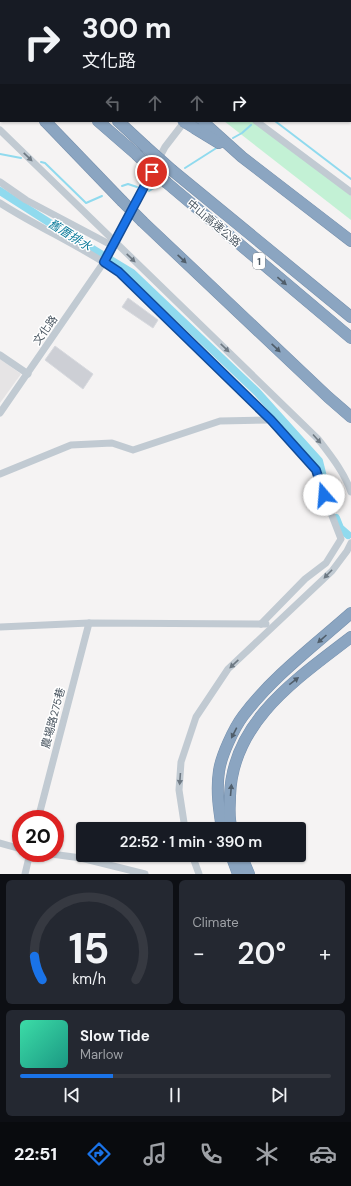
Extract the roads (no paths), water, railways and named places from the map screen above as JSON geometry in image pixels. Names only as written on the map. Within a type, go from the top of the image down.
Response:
[{"type":"highway","points":[[39,122],[88,167]]},
{"type":"highway","points":[[46,122],[143,222],[328,397],[351,416]]},
{"type":"highway","name":"中山高速公路","points":[[99,122],[167,183],[351,338]]},
{"type":"highway","name":"中山高速公路","points":[[119,122],[173,171],[351,317]]},
{"type":"highway","points":[[188,122],[199,125],[351,241]]},
{"type":"highway","points":[[221,822],[218,796],[219,771],[225,749],[242,716],[281,675],[351,613]]},
{"type":"highway","points":[[229,822],[230,791],[233,772],[238,755],[250,730],[268,707],[289,685],[351,637]]},
{"type":"highway","points":[[233,862],[238,874]]},
{"type":"highway","points":[[244,862],[249,874]]},
{"type":"street","points":[[114,246],[165,147],[183,122]]},
{"type":"street","points":[[257,122],[351,192]]},
{"type":"street","points":[[0,130],[114,246],[318,439],[336,462],[349,485],[351,492]]},
{"type":"street","points":[[0,182],[26,200],[114,246]]},
{"type":"street","points":[[0,203],[23,218],[105,261],[119,272],[271,420],[316,470],[328,508],[341,539],[326,563],[305,579],[261,624]]},
{"type":"street","name":"文化路","points":[[0,413],[114,246]]},
{"type":"street","points":[[0,355],[28,374]]},
{"type":"street","points":[[0,474],[71,445],[112,442],[133,450],[220,421],[271,420]]},
{"type":"street","points":[[184,822],[179,790],[181,762],[196,718],[228,669],[332,571],[351,543]]},
{"type":"street","points":[[0,627],[89,624],[276,624]]},
{"type":"street","name":"農場路275巷","points":[[40,810],[89,624]]},
{"type":"street","points":[[0,843],[12,846]]},
{"type":"street","points":[[64,856],[82,858],[145,874]]},
{"type":"street","points":[[25,874],[28,862]]},
{"type":"street","points":[[195,862],[199,874]]},
{"type":"waterway","points":[[276,122],[351,179]]},
{"type":"waterway","points":[[233,138],[242,133],[251,125]]},
{"type":"waterway","points":[[185,168],[218,147]]},
{"type":"waterway","points":[[0,154],[21,158]]},
{"type":"waterway","points":[[41,162],[45,163],[86,203],[102,196]]},
{"type":"waterway","points":[[149,191],[162,183]]},
{"type":"waterway","points":[[122,186],[128,184],[137,187]]},
{"type":"waterway","name":"舊厝排水","points":[[0,191],[132,273],[257,392],[319,461],[324,481]]},
{"type":"waterway","name":"舊厝排水","points":[[336,518],[340,528],[348,535]]}]
